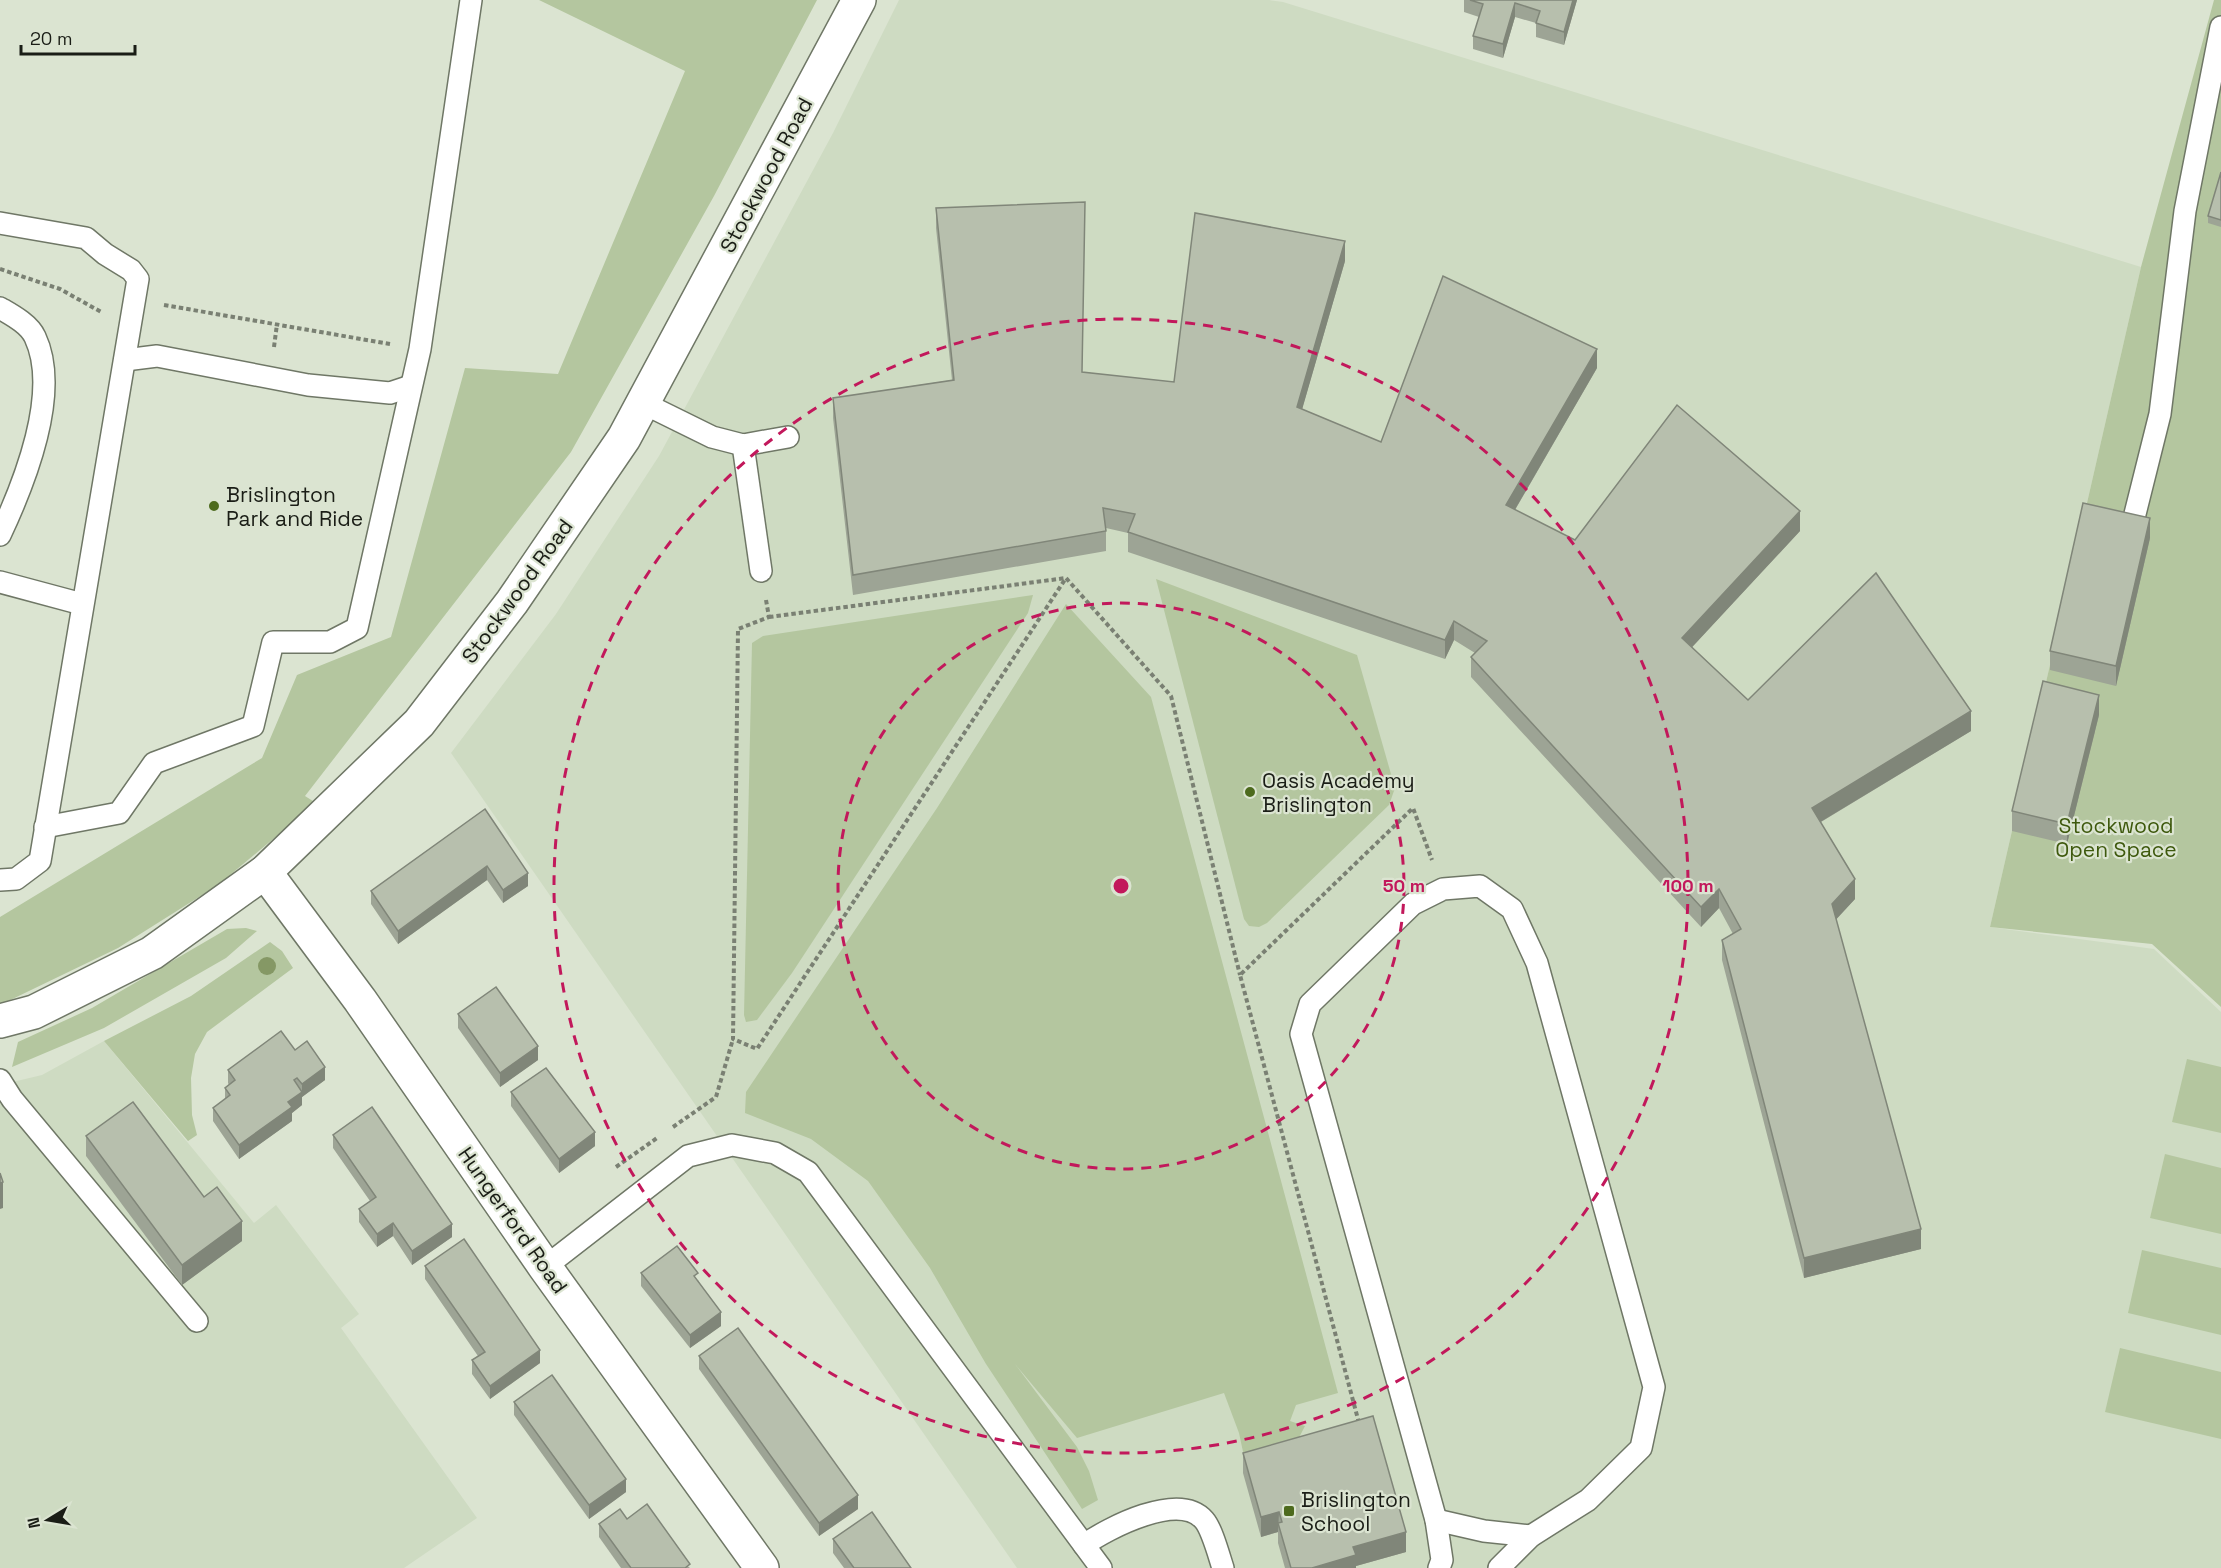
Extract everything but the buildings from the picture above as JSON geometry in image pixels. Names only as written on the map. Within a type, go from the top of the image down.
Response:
[{"type":"street","name":"Stockwood Road","points":[[0,1021],[34,1011],[152,953],[265,872],[419,723],[512,602],[624,438],[859,0]]},
{"type":"street","name":"Hungerford Road","points":[[265,872],[360,1000],[545,1267],[762,1568]]},
{"type":"lane","points":[[45,827],[119,813],[154,763],[253,726],[273,642],[330,642],[357,628],[420,349],[471,0]]},
{"type":"lane","points":[[2133,522],[2160,414],[2184,211],[2221,27]]},
{"type":"lane","points":[[0,223],[86,238],[105,254],[131,270],[138,279],[40,861],[16,879],[0,880]]},
{"type":"lane","points":[[0,308],[15,316],[35,336],[42,368],[42,389],[35,442],[23,486],[0,535]]},
{"type":"lane","points":[[125,360],[157,356],[308,385],[390,393],[411,386]]},
{"type":"lane","points":[[643,403],[712,437],[743,445],[788,437]]},
{"type":"lane","points":[[743,445],[761,571]]},
{"type":"lane","points":[[0,582],[82,604]]},
{"type":"lane","points":[[1439,1568],[1442,1560],[1436,1520],[1300,1034],[1310,1004],[1413,904],[1443,889],[1480,886],[1512,909],[1537,963],[1654,1387],[1641,1448],[1588,1500],[1531,1536],[1499,1568]]},
{"type":"lane","points":[[0,1080],[12,1099],[197,1321]]},
{"type":"lane","points":[[545,1267],[688,1156],[732,1144],[775,1153],[808,1172],[1101,1568]]},
{"type":"lane","points":[[1084,1545],[1104,1531],[1136,1517],[1183,1509],[1204,1520],[1223,1568]]},
{"type":"lane","points":[[1436,1520],[1485,1531],[1531,1536]]},
{"type":"path","points":[[0,268],[60,289],[101,313],[169,305],[420,349]]},
{"type":"path","points":[[761,571],[769,617]]},
{"type":"path","points":[[671,1128],[717,1097],[733,1039],[738,629],[769,617],[1066,578]]},
{"type":"path","points":[[1066,578],[1171,696],[1240,975]]},
{"type":"path","points":[[733,1039],[757,1049],[1066,578]]},
{"type":"path","points":[[616,1167],[662,1135]]},
{"type":"shaded area","name":"Oasis Academy Brislington","points":[[899,0],[1269,0],[1283,2],[2141,267],[1990,927],[2154,949],[2221,1012],[2221,1568],[1017,1568],[451,753],[556,614],[659,456],[833,133]]},
{"type":"shaded area","points":[[104,1041],[254,1223],[276,1205],[359,1314],[341,1328],[477,1518],[404,1568],[0,1568],[0,1085],[42,1075]]},
{"type":"green space","points":[[539,0],[817,0],[714,196],[571,452],[305,796],[316,803],[218,885],[118,948],[0,1005],[0,917],[262,758],[297,675],[391,637],[465,368],[558,374],[685,71]]},
{"type":"green space","name":"Stockwood Open Space","points":[[2214,0],[2221,0],[2221,1007],[2152,944],[1990,927],[2141,267]]},
{"type":"green space","points":[[1156,579],[1357,655],[1395,788],[1389,805],[1267,923],[1259,927],[1249,926],[1244,919]]},
{"type":"green space","points":[[1033,595],[1028,613],[792,973],[757,1020],[746,1022],[744,1015],[752,643],[763,636]]},
{"type":"green space","points":[[1066,604],[1151,697],[1338,1393],[1296,1405],[1290,1421],[1305,1426],[1292,1451],[1245,1461],[1239,1433],[1224,1393],[1077,1438],[1015,1364],[1077,1447],[1089,1471],[1098,1500],[1082,1509],[986,1364],[930,1268],[868,1181],[811,1139],[745,1113],[746,1092],[937,808]]},
{"type":"green space","points":[[246,928],[257,931],[226,958],[104,1028],[12,1067],[18,1042],[92,1008],[227,929]]},
{"type":"green space","points":[[270,942],[282,951],[293,968],[207,1032],[195,1054],[191,1078],[192,1115],[197,1135],[188,1141],[104,1041],[191,996]]},
{"type":"green space","points":[[2187,1059],[2221,1067],[2221,1133],[2172,1122]]},
{"type":"green space","points":[[2165,1154],[2221,1168],[2221,1234],[2150,1218]]},
{"type":"green space","points":[[2142,1250],[2221,1268],[2221,1335],[2128,1313]]},
{"type":"green space","points":[[2120,1348],[2221,1372],[2221,1439],[2105,1412]]},
{"type":"place","name":"Brislington Park and Ride","points":[[214,506]]},
{"type":"place","name":"Oasis Academy Brislington","points":[[1250,792]]},
{"type":"place","name":"Brislington School","points":[[1289,1511]]}]
